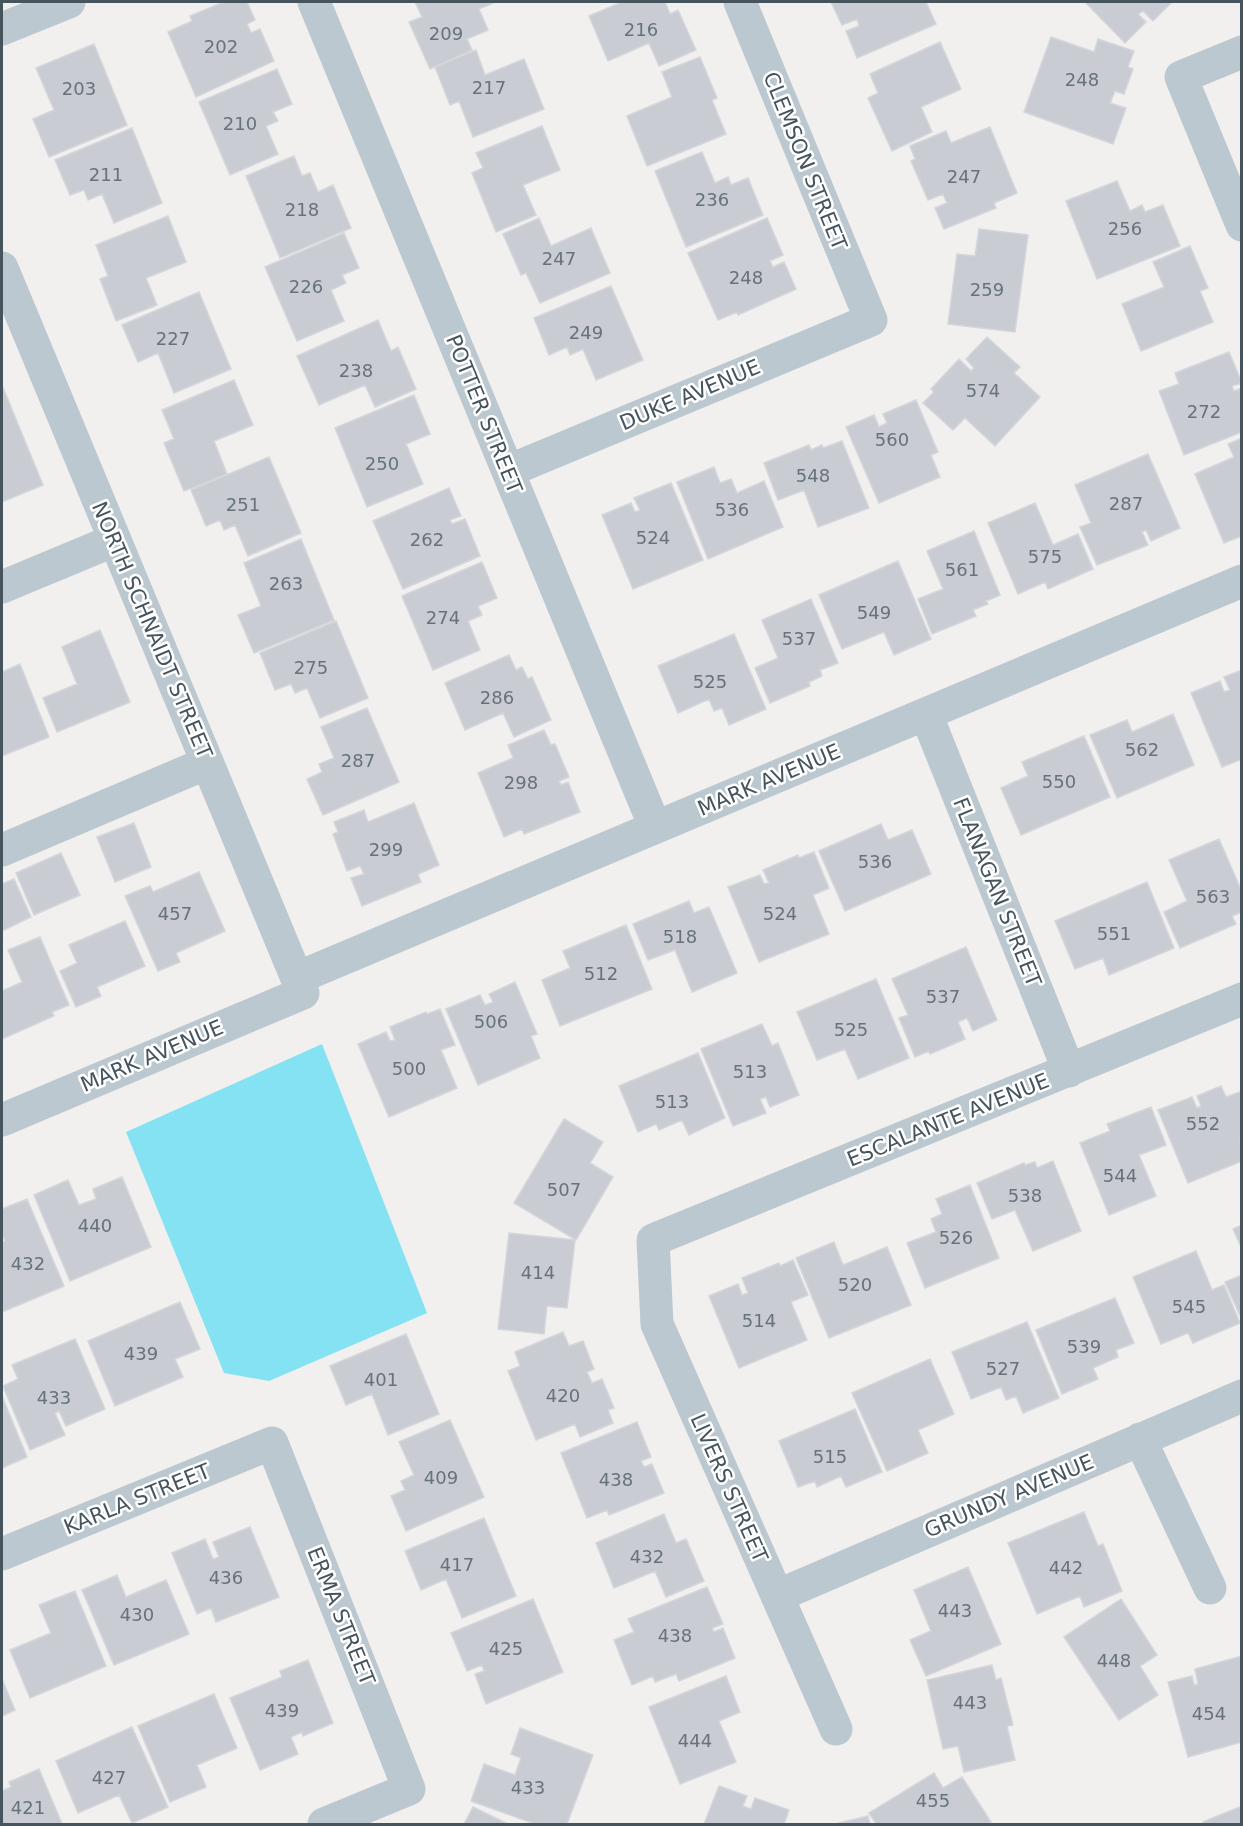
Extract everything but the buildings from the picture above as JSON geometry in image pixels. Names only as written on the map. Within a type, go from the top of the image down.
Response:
[{"type":"street","points":[[2,29],[69,2]]},
{"type":"street","name":"POTTER STREET","points":[[314,2],[655,827]]},
{"type":"street","name":"CLEMSON STREET","points":[[740,2],[871,320]]},
{"type":"street","points":[[1242,52],[1181,77],[1242,225]]},
{"type":"street","name":"NORTH SCHNAIDT STREET","points":[[2,268],[10,314],[115,540],[300,985]]},
{"type":"street","name":"DUKE AVENUE","points":[[508,471],[871,320]]},
{"type":"street","points":[[2,587],[115,540]]},
{"type":"street","name":"MARK AVENUE","points":[[2,1120],[655,827],[1242,581]]},
{"type":"street","name":"FLANAGAN STREET","points":[[926,714],[1069,1071]]},
{"type":"street","points":[[2,850],[207,763]]},
{"type":"street","name":"ESCALANTE AVENUE","points":[[653,1240],[1242,999]]},
{"type":"street","name":"LIVERS STREET","points":[[653,1240],[657,1324],[836,1729]]},
{"type":"street","name":"GRUNDY AVENUE","points":[[777,1596],[1242,1396]]},
{"type":"street","points":[[1140,1440],[1210,1588]]},
{"type":"street","name":"KARLA STREET","points":[[2,1554],[272,1443]]},
{"type":"street","name":"ERMA STREET","points":[[272,1443],[409,1789],[324,1824]]},
{"type":"water","points":[[322,1044],[427,1313],[269,1381],[224,1373],[126,1132]]}]
